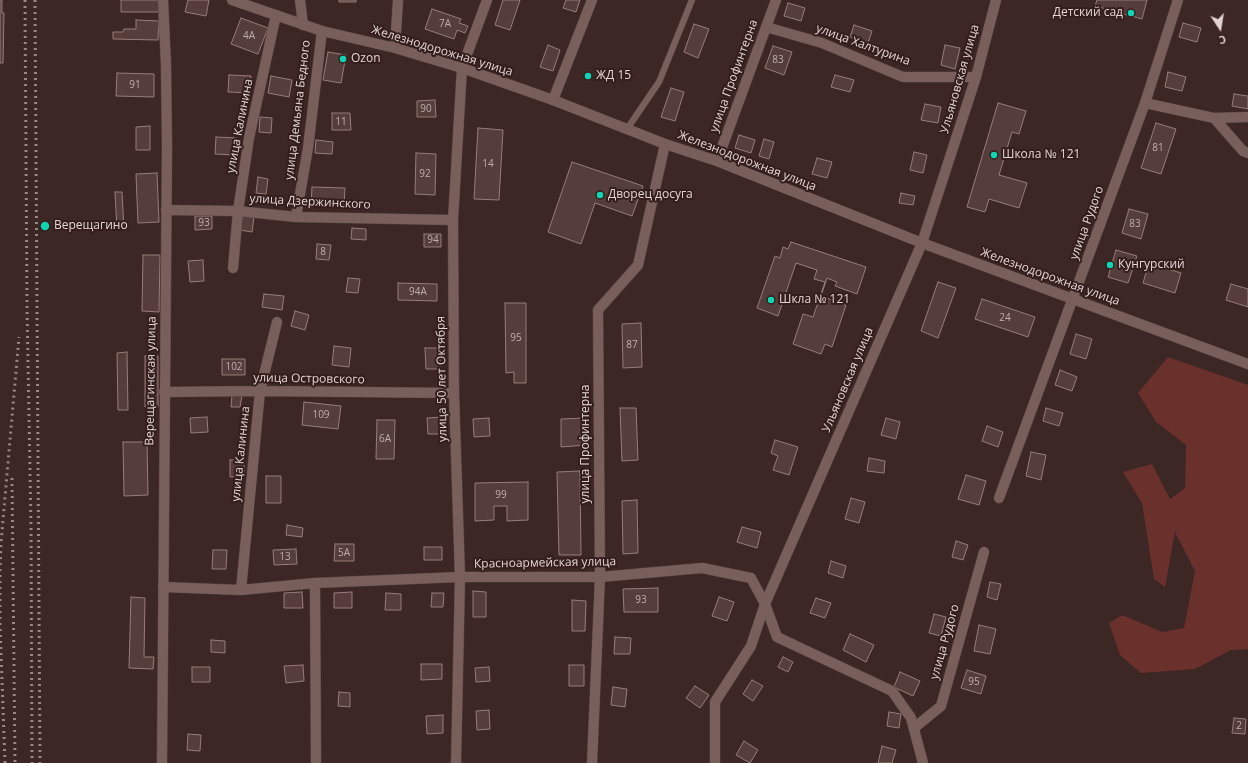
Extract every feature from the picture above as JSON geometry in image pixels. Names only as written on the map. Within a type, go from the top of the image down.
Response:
[{"type":"street","name":"Верещагинская улица","points":[[162,763],[166,210],[166,66],[163,0]]},
{"type":"street","name":"Железнодорожная улица","points":[[232,0],[322,31],[395,48],[462,68],[553,100],[665,144],[717,161],[922,243],[1248,364]]},
{"type":"street","name":"улица Демьяна Бедного","points":[[300,0],[303,25]]},
{"type":"street","points":[[395,48],[398,0]]},
{"type":"street","name":"улица 50 лет Октября","points":[[456,763],[460,577],[454,393],[453,220],[462,68],[487,0]]},
{"type":"street","points":[[553,100],[592,0]]},
{"type":"street","name":"улица Профинтерна","points":[[717,161],[776,0]]},
{"type":"street","name":"Ульяновская улица","points":[[715,763],[715,702],[751,646],[765,604],[922,243],[976,77],[996,0]]},
{"type":"street","name":"улица Рудого","points":[[999,498],[1145,103],[1178,0]]},
{"type":"street","name":"улица Калинина","points":[[232,268],[238,211],[249,138],[276,15]]},
{"type":"street","name":"улица Халтурина","points":[[766,27],[822,43],[903,77],[976,77]]},
{"type":"street","name":"улица Демьяна Бедного","points":[[296,217],[308,148],[322,31]]},
{"type":"street","points":[[1145,103],[1214,118],[1248,117]]},
{"type":"street","points":[[1214,118],[1243,151],[1248,153]]},
{"type":"street","name":"улица Профинтерна","points":[[592,763],[600,578],[598,310],[638,265],[665,144]]},
{"type":"street","name":"улица Дзержинского","points":[[166,210],[238,211],[296,217],[453,220]]},
{"type":"street","name":"улица Калинина","points":[[241,590],[260,391],[276,322]]},
{"type":"street","name":"улица Островского","points":[[164,392],[260,391],[454,393]]},
{"type":"street","name":"улица Рудого","points":[[913,723],[941,706],[984,552]]},
{"type":"street","name":"Красноармейская улица","points":[[163,588],[241,590],[315,583],[460,577],[600,578],[702,568],[751,578],[765,604],[777,637],[892,691],[913,723]]},
{"type":"street","points":[[315,583],[316,763]]},
{"type":"street","points":[[913,723],[923,763]]},
{"type":"lane","points":[[627,129],[659,82],[692,0]]},
{"type":"shaded area","points":[[1168,357],[1248,385],[1248,649],[1231,650],[1195,669],[1141,673],[1120,655],[1109,623],[1122,615],[1162,632],[1184,628],[1195,571],[1175,532],[1165,587],[1154,579],[1142,503],[1123,472],[1152,464],[1170,499],[1185,488],[1186,445],[1156,422],[1138,393]]},
{"type":"building","points":[[0,0],[2,0],[2,13],[4,13],[3,63],[0,63]]},
{"type":"building","points":[[121,0],[159,0],[159,12],[121,12]]},
{"type":"building","points":[[188,0],[209,0],[206,16],[185,12]]},
{"type":"building","points":[[339,0],[356,0],[356,2],[339,2]]},
{"type":"building","points":[[503,0],[520,0],[510,30],[495,25]]},
{"type":"building","points":[[566,0],[580,0],[576,12],[563,8]]},
{"type":"building","name":"Детский сад","points":[[1097,0],[1147,0],[1142,19],[1095,6]]},
{"type":"building","points":[[788,3],[805,8],[801,21],[784,16]]},
{"type":"building","points":[[432,9],[461,19],[459,23],[468,26],[465,33],[457,30],[454,39],[425,29]]},
{"type":"building","points":[[241,18],[268,28],[258,54],[231,44]]},
{"type":"building","points":[[136,20],[159,21],[158,40],[113,39],[113,32],[123,32],[124,29],[136,29]]},
{"type":"building","points":[[1183,23],[1201,28],[1197,42],[1179,37]]},
{"type":"building","points":[[694,24],[709,29],[698,58],[684,52]]},
{"type":"building","points":[[854,25],[872,31],[868,43],[850,37]]},
{"type":"building","points":[[548,45],[560,50],[553,71],[540,67]]},
{"type":"building","points":[[945,45],[960,48],[955,69],[941,65]]},
{"type":"building","points":[[773,46],[792,52],[784,75],[765,68]]},
{"type":"building","points":[[328,52],[346,55],[341,83],[323,80]]},
{"type":"building","points":[[1168,72],[1186,77],[1182,91],[1165,87]]},
{"type":"building","points":[[117,73],[154,74],[154,97],[116,96]]},
{"type":"building","points":[[229,75],[251,76],[250,93],[228,92]]},
{"type":"building","points":[[835,75],[854,80],[850,92],[831,87]]},
{"type":"building","points":[[271,76],[292,80],[289,97],[268,93]]},
{"type":"building","points":[[671,88],[684,92],[675,121],[661,117]]},
{"type":"building","points":[[1234,94],[1248,96],[1248,109],[1232,106]]},
{"type":"building","points":[[435,100],[436,117],[417,117],[417,101]]},
{"type":"building","name":"Школа № 121","points":[[998,103],[1026,111],[1019,134],[1012,132],[999,175],[1027,183],[1019,208],[989,199],[985,212],[967,207]]},
{"type":"building","points":[[925,104],[941,107],[938,123],[921,120]]},
{"type":"building","points":[[332,113],[350,113],[351,130],[332,130]]},
{"type":"building","points":[[260,117],[272,118],[271,133],[259,132]]},
{"type":"building","points":[[1156,123],[1176,129],[1161,174],[1141,168]]},
{"type":"building","points":[[150,126],[150,150],[136,150],[136,127]]},
{"type":"building","points":[[478,128],[503,130],[499,200],[474,199]]},
{"type":"building","points":[[739,135],[755,140],[751,153],[735,148]]},
{"type":"building","points":[[216,137],[236,138],[234,155],[215,154]]},
{"type":"building","points":[[764,139],[774,142],[769,159],[759,156]]},
{"type":"building","points":[[316,140],[333,142],[332,154],[315,153]]},
{"type":"building","points":[[914,152],[927,155],[923,173],[910,170]]},
{"type":"building","points":[[416,153],[436,154],[435,195],[415,194]]},
{"type":"building","points":[[817,158],[832,162],[827,178],[812,174]]},
{"type":"building","name":"Дворец досуга","points":[[572,162],[643,186],[632,216],[595,203],[581,244],[548,232]]},
{"type":"building","points":[[157,173],[159,222],[138,223],[136,174]]},
{"type":"building","points":[[258,177],[268,179],[266,194],[256,193]]},
{"type":"building","points":[[312,187],[345,188],[344,207],[311,206]]},
{"type":"building","points":[[115,192],[122,192],[124,229],[117,229]]},
{"type":"building","points":[[901,193],[915,196],[913,205],[899,203]]},
{"type":"building","points":[[1129,209],[1148,214],[1141,239],[1122,233]]},
{"type":"building","points":[[195,216],[212,216],[212,229],[195,230]]},
{"type":"building","points":[[241,216],[254,217],[252,232],[240,230]]},
{"type":"building","points":[[352,228],[366,229],[366,240],[351,239]]},
{"type":"building","points":[[424,234],[441,234],[441,247],[424,247]]},
{"type":"building","name":"Шкла № 121","points":[[791,242],[866,267],[857,294],[835,286],[837,282],[827,278],[821,296],[846,305],[832,347],[825,344],[821,354],[793,344],[803,314],[813,317],[825,282],[814,279],[817,270],[796,263],[778,316],[757,308],[775,256],[780,258],[783,247],[788,249]]},
{"type":"building","points":[[317,244],[331,245],[329,260],[316,259]]},
{"type":"building","points":[[1116,250],[1137,256],[1128,283],[1108,277]]},
{"type":"building","points":[[143,255],[160,255],[159,312],[142,311]]},
{"type":"building","points":[[203,260],[204,281],[190,282],[188,261]]},
{"type":"building","points":[[1149,263],[1181,273],[1175,293],[1143,283]]},
{"type":"building","points":[[348,278],[360,279],[358,293],[346,292]]},
{"type":"building","points":[[938,282],[956,288],[938,338],[921,331]]},
{"type":"building","points":[[398,283],[437,284],[437,301],[398,300]]},
{"type":"building","points":[[1231,284],[1248,289],[1248,307],[1226,300]]},
{"type":"building","points":[[264,294],[284,296],[282,310],[262,307]]},
{"type":"building","points":[[982,299],[1035,317],[1028,337],[975,319]]},
{"type":"building","points":[[505,303],[526,303],[526,383],[514,383],[514,372],[506,373]]},
{"type":"building","points":[[295,311],[309,315],[305,330],[291,326]]},
{"type":"building","points":[[641,323],[642,367],[623,368],[622,324]]},
{"type":"building","points":[[1076,334],[1092,339],[1086,359],[1070,354]]},
{"type":"building","points":[[334,346],[351,348],[349,367],[332,365]]},
{"type":"building","points":[[425,348],[440,348],[440,369],[426,369]]},
{"type":"building","points":[[127,352],[128,410],[118,410],[117,353]]},
{"type":"building","points":[[145,356],[158,356],[158,407],[145,407]]},
{"type":"building","points":[[222,359],[245,359],[245,375],[222,375]]},
{"type":"building","points":[[1060,370],[1077,377],[1072,391],[1055,385]]},
{"type":"building","points":[[232,395],[242,395],[240,407],[231,407]]},
{"type":"building","points":[[304,402],[341,406],[338,429],[302,425]]},
{"type":"building","points":[[620,408],[636,408],[638,460],[622,461]]},
{"type":"building","points":[[1046,408],[1063,413],[1059,426],[1043,421]]},
{"type":"building","points":[[207,417],[208,432],[191,433],[190,418]]},
{"type":"building","points":[[441,417],[441,434],[428,434],[427,418]]},
{"type":"building","points":[[489,418],[490,436],[474,437],[473,419]]},
{"type":"building","points":[[584,418],[586,445],[561,447],[561,419]]},
{"type":"building","points":[[886,418],[900,422],[896,439],[881,435]]},
{"type":"building","points":[[377,420],[395,420],[394,459],[376,459]]},
{"type":"building","points":[[987,426],[1003,432],[998,447],[982,441]]},
{"type":"building","points":[[775,440],[798,447],[789,475],[773,470],[778,456],[771,453]]},
{"type":"building","points":[[123,442],[147,442],[148,495],[124,496]]},
{"type":"building","points":[[1031,452],[1046,455],[1041,480],[1026,476]]},
{"type":"building","points":[[869,458],[885,461],[884,473],[867,471]]},
{"type":"building","points":[[230,460],[244,460],[244,476],[230,477]]},
{"type":"building","points":[[580,471],[581,555],[559,555],[557,472]]},
{"type":"building","points":[[966,475],[986,481],[979,505],[958,499]]},
{"type":"building","points":[[266,476],[281,476],[281,503],[266,503]]},
{"type":"building","points":[[528,482],[528,520],[507,521],[507,506],[494,506],[494,520],[475,521],[475,483]]},
{"type":"building","points":[[851,498],[865,502],[859,523],[845,519]]},
{"type":"building","points":[[637,500],[638,553],[623,554],[622,501]]},
{"type":"building","points":[[287,525],[303,528],[302,537],[286,535]]},
{"type":"building","points":[[742,527],[761,532],[757,548],[737,542]]},
{"type":"building","points":[[956,541],[968,545],[963,560],[952,557]]},
{"type":"building","points":[[335,544],[354,544],[354,561],[334,561]]},
{"type":"building","points":[[424,547],[442,547],[442,560],[424,560]]},
{"type":"building","points":[[296,549],[297,564],[274,565],[273,550]]},
{"type":"building","points":[[213,550],[227,550],[226,569],[212,569]]},
{"type":"building","points":[[831,561],[846,566],[843,578],[828,573]]},
{"type":"building","points":[[990,582],[1001,584],[997,600],[987,597]]},
{"type":"building","points":[[658,588],[658,612],[624,612],[623,589]]},
{"type":"building","points":[[473,591],[486,592],[486,617],[473,617]]},
{"type":"building","points":[[302,592],[303,608],[284,608],[284,593]]},
{"type":"building","points":[[352,592],[352,608],[334,608],[334,593]]},
{"type":"building","points":[[386,593],[401,594],[401,610],[385,610]]},
{"type":"building","points":[[432,593],[444,593],[443,607],[431,607]]},
{"type":"building","points":[[131,597],[145,598],[144,657],[154,657],[153,669],[129,668]]},
{"type":"building","points":[[719,597],[734,602],[727,621],[712,616]]},
{"type":"building","points":[[816,598],[831,603],[825,618],[810,613]]},
{"type":"building","points":[[572,600],[586,601],[585,631],[572,631]]},
{"type":"building","points":[[934,614],[946,617],[941,636],[929,633]]},
{"type":"building","points":[[979,625],[996,629],[990,654],[974,651]]},
{"type":"building","points":[[850,634],[874,645],[866,662],[843,650]]},
{"type":"building","points":[[615,637],[631,638],[630,654],[614,654]]},
{"type":"building","points":[[211,640],[225,641],[225,653],[211,652]]},
{"type":"building","points":[[783,657],[793,662],[788,672],[778,667]]},
{"type":"building","points":[[421,664],[442,664],[442,679],[421,680]]},
{"type":"building","points":[[303,665],[304,681],[286,683],[284,666]]},
{"type":"building","points":[[569,665],[584,665],[584,686],[569,686]]},
{"type":"building","points":[[192,667],[210,667],[210,682],[192,682]]},
{"type":"building","points":[[489,667],[490,681],[476,682],[475,668]]},
{"type":"building","points":[[967,670],[986,676],[981,694],[961,688]]},
{"type":"building","points":[[900,672],[920,681],[913,696],[894,687]]},
{"type":"building","points":[[752,680],[763,686],[753,701],[743,694]]},
{"type":"building","points":[[695,686],[709,695],[700,708],[686,698]]},
{"type":"building","points":[[613,687],[627,689],[625,707],[611,705]]},
{"type":"building","points":[[339,692],[350,693],[350,707],[338,706]]},
{"type":"building","points":[[489,710],[490,729],[477,730],[476,711]]},
{"type":"building","points":[[889,712],[901,714],[899,728],[887,726]]},
{"type":"building","points":[[443,715],[443,733],[427,734],[426,716]]},
{"type":"building","points":[[1234,718],[1246,719],[1245,734],[1232,733]]},
{"type":"building","points":[[188,734],[201,735],[200,751],[187,750]]},
{"type":"building","points":[[744,741],[758,750],[750,763],[736,755]]},
{"type":"building","points":[[882,746],[896,750],[892,763],[878,763]]},
{"type":"railway","points":[[25,0],[32,763]]},
{"type":"railway","points":[[35,0],[40,763]]},
{"type":"railway","points":[[5,763],[0,625],[0,572],[1,543],[19,337]]},
{"type":"railway","points":[[12,478],[15,763]]},
{"type":"place","name":"Детский сад","points":[[1131,13]]},
{"type":"place","name":"Ozon","points":[[343,59]]},
{"type":"place","name":"ЖД 15","points":[[588,76]]},
{"type":"place","name":"Школа № 121","points":[[994,155]]},
{"type":"place","name":"Дворец досуга","points":[[600,195]]},
{"type":"place","name":"Верещагино","points":[[45,226]]},
{"type":"place","name":"Кунгурский","points":[[1110,265]]},
{"type":"place","name":"Шкла № 121","points":[[771,300]]}]
